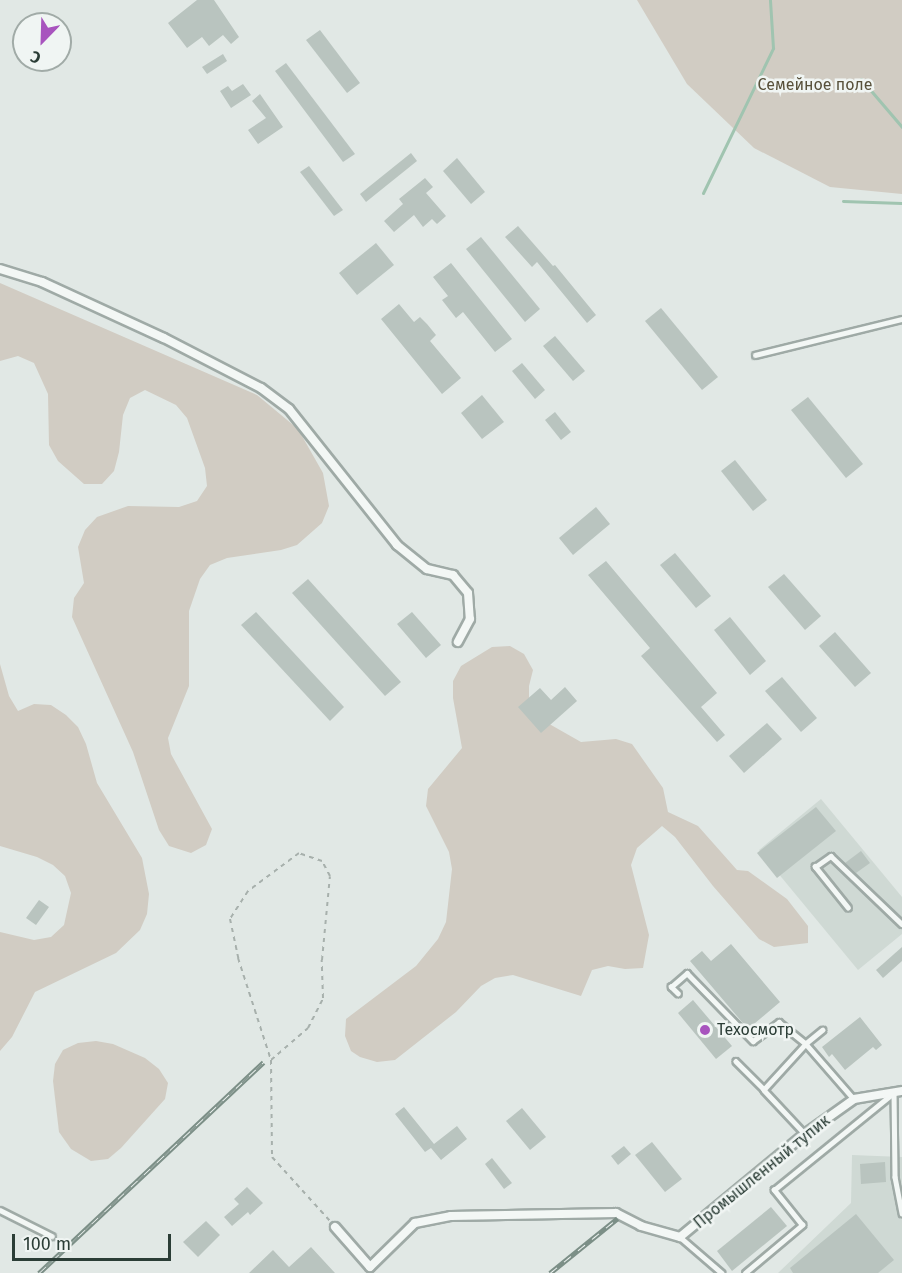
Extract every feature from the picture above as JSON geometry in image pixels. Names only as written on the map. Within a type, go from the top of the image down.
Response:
[{"type":"street","points":[[0,269],[42,282],[164,338],[261,388],[289,409],[397,546],[427,568],[453,575],[468,593],[470,619],[458,642]]},
{"type":"street","name":"Промышленный тупик","points":[[335,1227],[370,1267],[415,1223],[451,1216],[616,1213],[641,1226],[680,1238],[805,1134],[854,1099],[898,1092]]},
{"type":"lane","points":[[755,355],[902,319]]},
{"type":"lane","points":[[848,908],[815,867],[831,856],[902,924]]},
{"type":"lane","points":[[678,994],[672,987],[687,973],[753,1041],[779,1023],[806,1044],[854,1099]]},
{"type":"lane","points":[[764,1090],[806,1044],[823,1030]]},
{"type":"lane","points":[[736,1062],[805,1134]]},
{"type":"lane","points":[[898,1092],[895,1177],[902,1213]]},
{"type":"lane","points":[[745,1273],[802,1225],[774,1190],[898,1092]]},
{"type":"lane","points":[[0,1209],[52,1236]]},
{"type":"lane","points":[[680,1238],[722,1273]]},
{"type":"path","points":[[271,1060],[308,1029],[323,998],[322,960],[330,876],[322,861],[299,853],[248,891],[230,919],[238,958],[271,1060],[272,1158],[335,1227]]},
{"type":"shaded area","points":[[821,799],[902,897],[902,934],[858,970],[759,850]]},
{"type":"shaded area","points":[[852,1155],[902,1157],[902,1273],[778,1273],[851,1203]]},
{"type":"green space","name":"Семейное поле","points":[[637,0],[902,0],[902,194],[830,187],[754,148],[687,84]]},
{"type":"green space","points":[[0,283],[257,395],[298,429],[323,473],[329,506],[322,523],[297,545],[281,550],[227,558],[210,565],[200,579],[189,611],[189,686],[168,738],[171,754],[212,829],[206,845],[191,853],[169,846],[159,830],[133,752],[72,617],[74,598],[84,583],[78,547],[85,530],[97,517],[128,506],[179,507],[197,501],[207,486],[205,468],[187,418],[176,405],[145,390],[130,398],[123,415],[119,452],[114,471],[102,484],[84,484],[58,461],[49,445],[48,394],[34,363],[18,356],[0,361]]},
{"type":"green space","points":[[510,646],[524,654],[533,670],[529,686],[529,702],[537,717],[581,742],[616,739],[632,744],[663,788],[668,812],[698,826],[737,870],[748,871],[787,899],[808,926],[808,943],[774,947],[759,939],[713,886],[675,837],[662,826],[637,848],[631,865],[649,935],[643,968],[625,969],[608,966],[592,970],[581,996],[513,975],[495,978],[481,986],[456,1012],[395,1060],[377,1062],[360,1057],[351,1051],[345,1036],[346,1019],[416,966],[438,939],[446,922],[452,869],[449,852],[426,806],[428,789],[462,748],[453,698],[453,681],[461,666],[492,647]]},
{"type":"green space","points":[[0,664],[9,696],[18,711],[34,704],[51,705],[78,727],[86,744],[97,783],[142,858],[149,894],[147,914],[140,930],[116,953],[35,992],[12,1037],[0,1051],[0,932],[34,940],[51,937],[64,925],[71,893],[65,876],[53,865],[37,857],[0,846]]},
{"type":"green space","points":[[96,1041],[113,1044],[145,1058],[159,1069],[168,1083],[165,1099],[121,1148],[108,1159],[91,1161],[71,1149],[59,1132],[53,1081],[55,1064],[63,1050],[78,1043]]},
{"type":"building","points":[[197,0],[214,0],[239,37],[231,44],[223,35],[209,46],[202,37],[187,48],[168,23]]},
{"type":"building","points":[[320,30],[360,83],[347,93],[306,40]]},
{"type":"building","points":[[223,54],[227,61],[207,74],[202,67]]},
{"type":"building","points":[[286,63],[355,154],[343,162],[275,71]]},
{"type":"building","points":[[243,84],[251,95],[231,108],[220,91],[228,86],[232,91]]},
{"type":"building","points":[[260,94],[283,127],[258,144],[248,130],[266,118],[252,101]]},
{"type":"building","points":[[411,153],[417,161],[366,202],[360,194]]},
{"type":"building","points":[[457,158],[485,192],[471,204],[443,171]]},
{"type":"building","points":[[309,166],[343,210],[334,216],[300,172]]},
{"type":"building","points":[[425,178],[433,187],[426,193],[446,216],[437,224],[432,219],[423,227],[414,215],[394,232],[384,221],[403,204],[399,199]]},
{"type":"building","points":[[518,226],[553,266],[555,265],[596,315],[587,323],[537,262],[532,267],[505,237]]},
{"type":"building","points":[[481,237],[540,309],[525,322],[466,249]]},
{"type":"building","points":[[376,243],[394,265],[357,295],[339,273]]},
{"type":"building","points":[[451,263],[512,339],[495,352],[463,312],[456,318],[442,300],[448,296],[433,277]]},
{"type":"building","points":[[399,304],[414,322],[420,317],[427,324],[436,335],[430,341],[461,378],[442,394],[381,319]]},
{"type":"building","points":[[661,308],[718,377],[702,390],[645,321]]},
{"type":"building","points":[[555,336],[585,371],[573,381],[543,346]]},
{"type":"building","points":[[522,363],[545,390],[535,399],[512,371]]},
{"type":"building","points":[[482,395],[504,422],[482,439],[461,413]]},
{"type":"building","points":[[808,397],[863,464],[846,478],[791,410]]},
{"type":"building","points":[[555,412],[571,432],[561,440],[545,420]]},
{"type":"building","points":[[735,460],[767,500],[753,511],[721,471]]},
{"type":"building","points":[[596,507],[610,524],[573,555],[559,538]]},
{"type":"building","points":[[675,553],[711,596],[696,608],[660,565]]},
{"type":"building","points":[[606,561],[717,693],[701,707],[725,735],[717,742],[641,656],[650,648],[588,575]]},
{"type":"building","points":[[784,574],[821,616],[805,630],[768,587]]},
{"type":"building","points":[[308,579],[401,682],[385,696],[292,593]]},
{"type":"building","points":[[256,612],[344,707],[330,721],[241,625]]},
{"type":"building","points":[[412,612],[441,645],[426,658],[397,624]]},
{"type":"building","points":[[730,617],[766,661],[750,675],[714,630]]},
{"type":"building","points":[[835,632],[871,673],[855,687],[819,646]]},
{"type":"building","points":[[782,677],[817,718],[801,732],[765,691]]},
{"type":"building","points":[[565,687],[577,701],[541,733],[518,707],[540,688],[551,700]]},
{"type":"building","points":[[767,723],[782,739],[744,773],[729,756]]},
{"type":"building","points":[[816,807],[836,831],[777,878],[757,853]]},
{"type":"building","points":[[861,851],[870,863],[856,873],[845,863]]},
{"type":"building","points":[[39,900],[49,907],[36,925],[26,918]]},
{"type":"building","points":[[731,944],[780,1002],[748,1029],[690,961],[702,951],[711,961]]},
{"type":"building","points":[[902,947],[902,961],[883,978],[876,970]]},
{"type":"building","name":"Техосмотр","points":[[693,1000],[732,1046],[716,1059],[678,1013]]},
{"type":"building","points":[[860,1017],[882,1045],[876,1050],[873,1047],[845,1070],[832,1054],[829,1057],[822,1047]]},
{"type":"building","points":[[404,1107],[434,1144],[457,1126],[467,1139],[441,1160],[431,1148],[425,1152],[395,1114]]},
{"type":"building","points":[[522,1108],[546,1137],[530,1150],[506,1121]]},
{"type":"building","points":[[652,1142],[682,1179],[665,1192],[635,1155]]},
{"type":"building","points":[[624,1146],[631,1154],[618,1165],[611,1156]]},
{"type":"building","points":[[492,1158],[512,1183],[504,1189],[485,1164]]},
{"type":"building","points":[[885,1162],[886,1182],[861,1184],[860,1164]]},
{"type":"building","points":[[247,1187],[263,1203],[250,1215],[248,1212],[232,1226],[224,1217],[239,1204],[234,1199]]},
{"type":"building","points":[[771,1207],[787,1226],[732,1271],[717,1251]]},
{"type":"building","points":[[856,1214],[894,1260],[878,1273],[793,1273],[790,1268]]},
{"type":"building","points":[[206,1221],[220,1235],[198,1257],[183,1242]]},
{"type":"building","points":[[311,1247],[335,1273],[249,1273],[273,1250],[289,1267]]},
{"type":"waterway","points":[[703,193],[773,48],[770,0]]},
{"type":"waterway","points":[[861,79],[902,127]]},
{"type":"waterway","points":[[843,201],[902,203]]},
{"type":"railway","points":[[39,1273],[264,1062]]},
{"type":"railway","points":[[550,1273],[618,1218]]},
{"type":"place","name":"Техосмотр","points":[[705,1030]]}]
